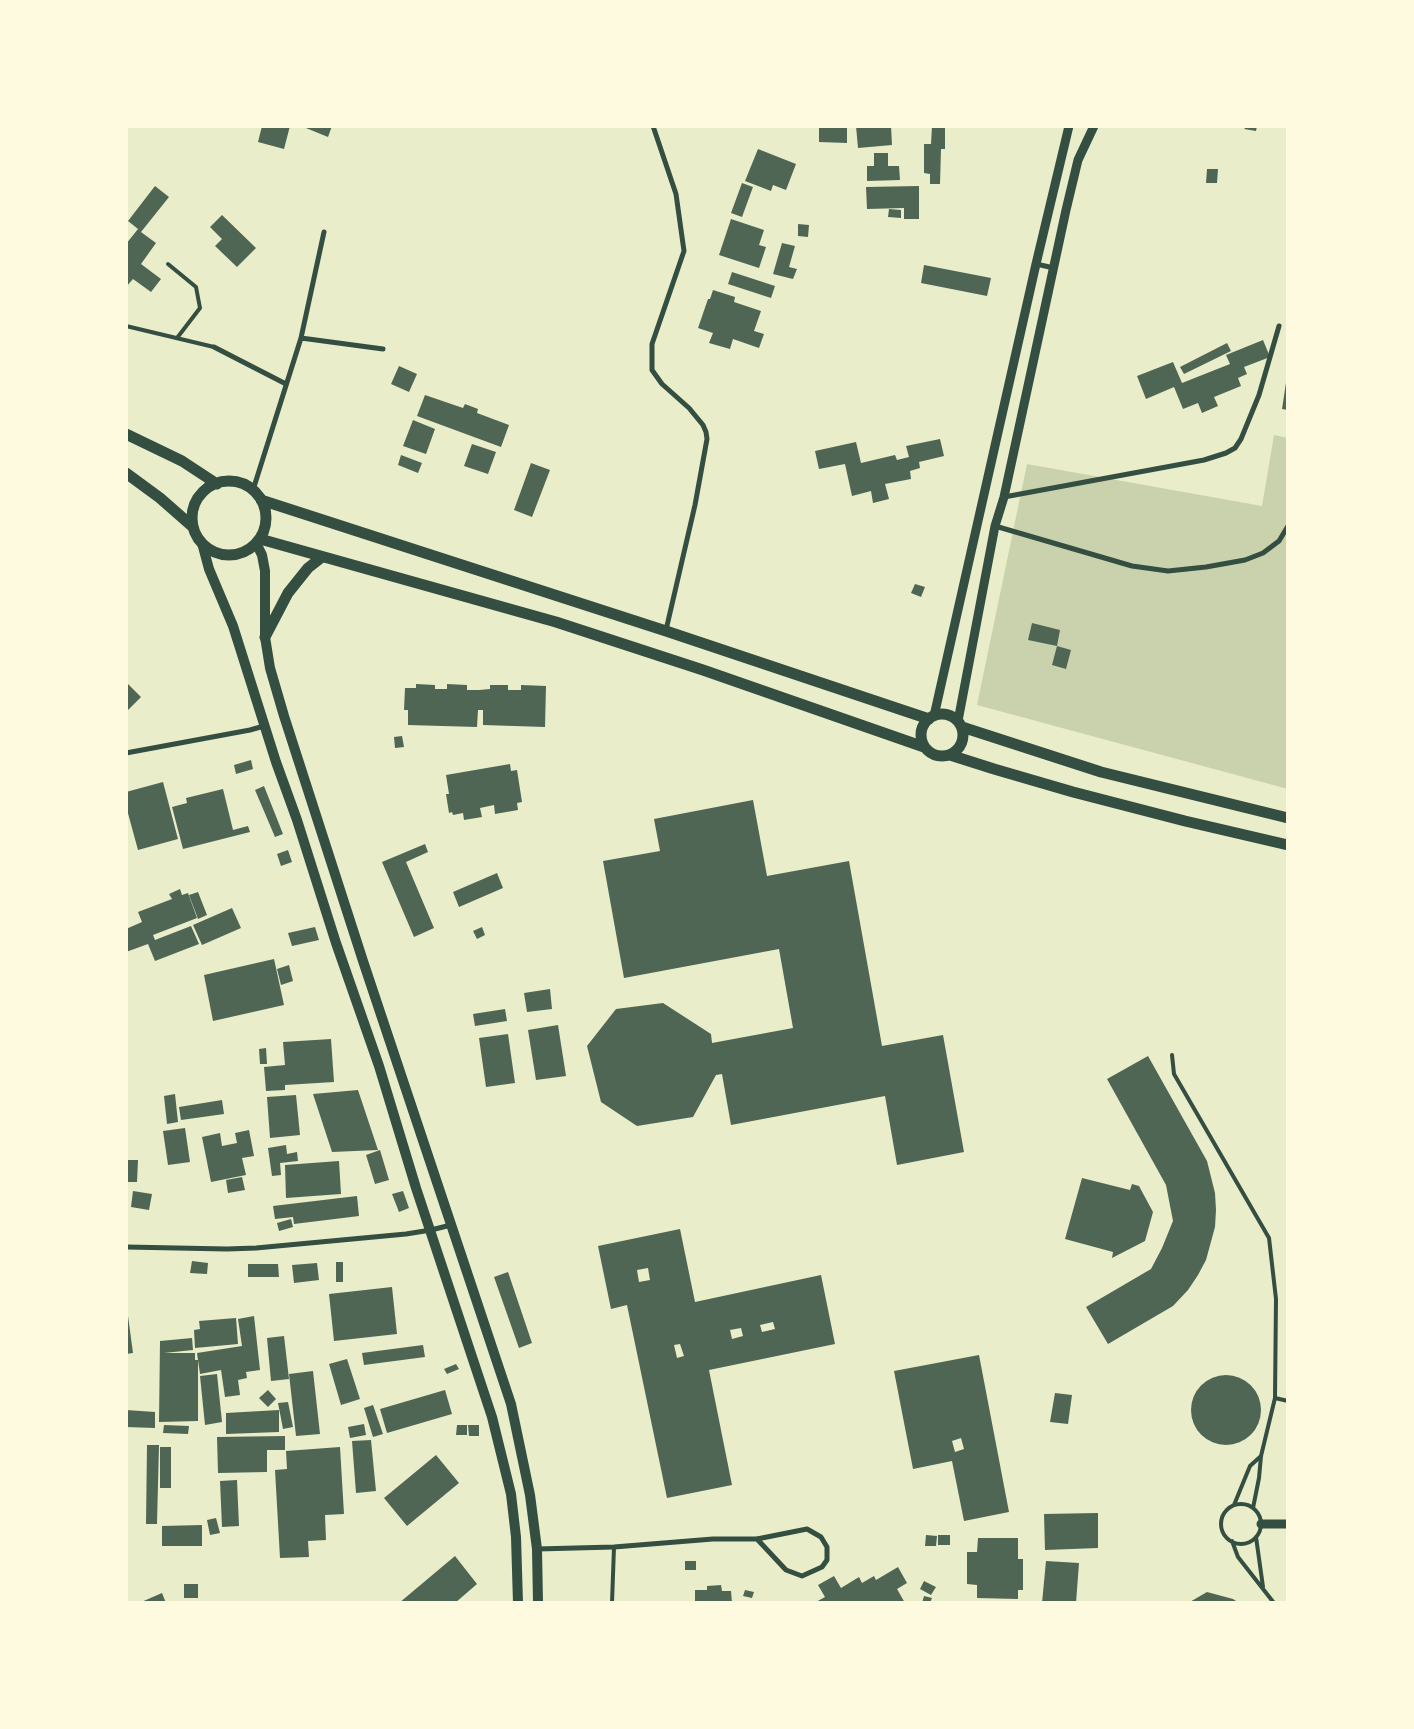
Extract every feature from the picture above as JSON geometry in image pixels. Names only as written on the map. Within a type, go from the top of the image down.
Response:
[{"type":"main road","points":[[126,434],[182,461],[217,484]]},
{"type":"main road","points":[[126,473],[160,498],[193,527],[202,543],[209,569],[233,626],[336,943],[379,1066],[492,1417],[508,1481],[514,1521],[518,1603]]},
{"type":"main road","points":[[193,527],[193,513],[197,501],[205,490],[217,484],[236,482],[248,486],[261,500],[265,509],[266,520],[264,530],[258,541],[246,551],[235,554],[223,554],[212,550],[202,543]]},
{"type":"main road","points":[[261,500],[931,717],[947,714],[960,724],[1101,772],[1253,811],[1288,818]]},
{"type":"main road","points":[[258,541],[556,622],[721,676],[924,747],[936,755],[950,755],[1073,792],[1288,845]]},
{"type":"main road","points":[[258,541],[265,571],[265,637],[270,668],[284,716],[366,970],[511,1404],[530,1495],[537,1549],[538,1603]]},
{"type":"main road","points":[[265,637],[288,593],[308,568],[322,557]]},
{"type":"main road","points":[[924,747],[921,735],[924,724],[931,717]]},
{"type":"main road","points":[[950,755],[962,744],[964,735],[960,724]]},
{"type":"street","points":[[653,126],[676,194],[684,251],[652,344],[652,370],[662,384],[689,408],[703,425],[707,439],[695,505],[666,631]]},
{"type":"street","points":[[931,717],[1069,126]]},
{"type":"street","points":[[960,724],[996,526],[1078,160],[1094,126]]},
{"type":"street","points":[[253,490],[301,338],[324,232]]},
{"type":"street","points":[[1036,264],[1054,268]]},
{"type":"street","points":[[1004,497],[1204,460],[1235,448],[1241,439],[1260,395],[1279,326]]},
{"type":"street","points":[[301,338],[383,349]]},
{"type":"street","points":[[214,347],[286,384]]},
{"type":"street","points":[[996,526],[1132,566],[1168,571],[1236,562],[1263,553],[1279,541],[1288,526]]},
{"type":"street","points":[[126,753],[250,730],[265,725]]},
{"type":"street","points":[[126,1247],[256,1248],[406,1234],[452,1224]]},
{"type":"street","points":[[1261,1524],[1288,1524]]},
{"type":"street","points":[[537,1549],[713,1539],[757,1539],[807,1529],[821,1538],[827,1546],[827,1560],[822,1567],[802,1576],[786,1570],[757,1539]]},
{"type":"lane","points":[[168,264],[196,287],[200,308],[177,338]]},
{"type":"lane","points":[[126,326],[214,347]]},
{"type":"lane","points":[[1172,1055],[1174,1074],[1235,1177],[1268,1238],[1276,1299],[1275,1398],[1261,1456],[1253,1508]]},
{"type":"lane","points":[[1275,1398],[1288,1402]]},
{"type":"lane","points":[[1261,1456],[1250,1466],[1234,1505],[1224,1513],[1221,1525],[1223,1532],[1232,1542],[1238,1557],[1274,1603]]},
{"type":"lane","points":[[1234,1505],[1247,1505],[1258,1512],[1261,1524],[1256,1537],[1263,1587]]},
{"type":"lane","points":[[1232,1542],[1245,1543],[1256,1537]]},
{"type":"lane","points":[[612,1603],[614,1546]]},
{"type":"green space","points":[[1274,435],[1288,438],[1288,789],[977,705],[1027,464],[1262,506]]},
{"type":"building","points":[[262,126],[290,126],[284,149],[258,142]]},
{"type":"building","points":[[301,126],[332,126],[328,137]]},
{"type":"building","points":[[819,126],[847,126],[847,143],[819,142]]},
{"type":"building","points":[[856,126],[891,126],[892,145],[858,148]]},
{"type":"building","points":[[932,126],[945,126],[945,149],[941,149],[940,184],[930,184],[930,174],[924,173],[924,144],[931,144]]},
{"type":"building","points":[[1248,126],[1257,126],[1256,131],[1244,129]]},
{"type":"building","points":[[758,149],[796,164],[786,190],[773,185],[771,191],[745,181]]},
{"type":"building","points":[[874,153],[888,153],[888,166],[899,166],[900,180],[867,181],[867,166],[874,166]]},
{"type":"building","points":[[1207,169],[1218,169],[1217,183],[1206,183]]},
{"type":"building","points":[[742,183],[753,187],[742,217],[731,213]]},
{"type":"building","points":[[155,186],[169,197],[141,232],[156,243],[141,264],[161,279],[151,292],[133,279],[126,287],[126,244],[138,229],[128,221]]},
{"type":"building","points":[[919,186],[919,219],[904,219],[904,208],[867,209],[866,187]]},
{"type":"building","points":[[889,209],[901,210],[901,218],[888,217]]},
{"type":"building","points":[[222,215],[256,248],[237,267],[215,246],[222,239],[210,227]]},
{"type":"building","points":[[731,219],[764,230],[759,245],[766,247],[759,268],[719,255]]},
{"type":"building","points":[[798,224],[809,225],[808,237],[798,236]]},
{"type":"building","points":[[782,243],[795,246],[789,267],[797,269],[793,279],[773,274]]},
{"type":"building","points":[[924,265],[991,278],[987,296],[921,283]]},
{"type":"building","points":[[732,272],[775,286],[771,298],[728,284]]},
{"type":"building","points":[[713,290],[735,297],[734,302],[761,311],[754,331],[764,334],[759,348],[733,339],[730,349],[709,343],[713,333],[698,328]]},
{"type":"building","points":[[1263,340],[1270,357],[1244,367],[1247,374],[1238,378],[1241,386],[1214,397],[1218,406],[1202,413],[1198,403],[1183,409],[1174,387],[1146,399],[1137,376],[1173,362],[1182,383],[1230,364],[1226,355]]},
{"type":"building","points":[[1227,343],[1231,351],[1184,374],[1180,367]]},
{"type":"building","points":[[399,366],[417,374],[409,392],[391,384]]},
{"type":"building","points":[[1288,376],[1288,410],[1282,409]]},
{"type":"building","points":[[425,395],[463,408],[465,404],[478,409],[477,413],[509,425],[501,447],[417,416]]},
{"type":"building","points":[[413,420],[435,429],[426,454],[403,446]]},
{"type":"building","points":[[940,439],[944,456],[919,462],[920,468],[910,471],[911,479],[885,484],[889,499],[873,503],[871,491],[852,496],[845,464],[819,469],[815,451],[856,442],[861,463],[895,455],[897,460],[909,457],[906,446]]},
{"type":"building","points":[[472,444],[496,452],[488,474],[464,466]]},
{"type":"building","points":[[401,455],[422,463],[418,473],[398,465]]},
{"type":"building","points":[[531,463],[550,470],[532,517],[514,510]]},
{"type":"building","points":[[915,584],[925,587],[921,597],[911,593]]},
{"type":"building","points":[[1032,623],[1060,630],[1057,646],[1028,640]]},
{"type":"building","points":[[1057,646],[1071,650],[1066,669],[1052,665]]},
{"type":"building","points":[[126,682],[141,697],[126,712]]},
{"type":"building","points":[[416,684],[435,685],[435,689],[447,689],[447,684],[467,685],[467,690],[490,689],[490,685],[508,685],[508,690],[521,690],[521,685],[546,686],[545,727],[483,725],[483,710],[478,710],[477,727],[408,725],[408,710],[404,710],[405,688],[416,688]]},
{"type":"building","points":[[402,736],[404,747],[395,748],[394,737]]},
{"type":"building","points":[[251,760],[253,769],[236,774],[234,765]]},
{"type":"building","points":[[510,764],[511,771],[517,770],[522,802],[517,803],[518,810],[495,814],[494,805],[480,808],[482,817],[464,820],[463,813],[453,815],[452,812],[449,813],[446,775]]},
{"type":"building","points":[[163,782],[178,839],[138,850],[126,806],[126,792]]},
{"type":"building","points":[[264,786],[283,834],[275,837],[255,790]]},
{"type":"building","points":[[223,789],[233,830],[248,826],[250,832],[183,849],[172,807],[187,803],[186,798]]},
{"type":"building","points":[[753,800],[767,876],[849,861],[882,1046],[943,1035],[964,1152],[897,1165],[885,1096],[731,1125],[722,1074],[716,1075],[693,1117],[637,1126],[601,1102],[587,1046],[616,1009],[663,1003],[711,1034],[712,1043],[793,1028],[779,949],[624,978],[603,861],[660,851],[654,819]]},
{"type":"building","points":[[425,844],[428,852],[406,862],[434,928],[414,937],[382,862]]},
{"type":"building","points":[[288,850],[292,862],[281,866],[277,854]]},
{"type":"building","points":[[497,873],[503,888],[459,907],[453,892]]},
{"type":"building","points":[[180,889],[182,895],[188,893],[197,918],[153,935],[155,940],[191,926],[199,944],[155,961],[148,944],[126,952],[126,929],[142,922],[138,912],[172,899],[169,894]]},
{"type":"building","points":[[198,892],[207,915],[198,919],[189,895]]},
{"type":"building","points":[[232,908],[241,928],[202,945],[193,925]]},
{"type":"building","points":[[315,927],[319,940],[292,946],[288,933]]},
{"type":"building","points":[[482,927],[485,935],[477,939],[473,931]]},
{"type":"building","points":[[274,959],[284,1005],[213,1021],[204,975]]},
{"type":"building","points":[[289,965],[293,981],[281,985],[277,969]]},
{"type":"building","points":[[550,989],[552,1009],[527,1012],[524,993]]},
{"type":"building","points":[[505,1009],[507,1021],[475,1026],[473,1014]]},
{"type":"building","points":[[558,1025],[566,1076],[536,1080],[528,1030]]},
{"type":"building","points":[[508,1034],[515,1083],[486,1087],[479,1038]]},
{"type":"building","points":[[331,1039],[334,1082],[285,1085],[285,1090],[266,1091],[264,1067],[285,1065],[283,1042]]},
{"type":"building","points":[[266,1048],[267,1064],[260,1064],[259,1049]]},
{"type":"building","points":[[1148,1056],[1207,1161],[1215,1193],[1215,1227],[1206,1260],[1188,1290],[1173,1306],[1108,1344],[1086,1307],[1151,1269],[1173,1221],[1166,1185],[1107,1079]]},
{"type":"building","points":[[358,1090],[378,1150],[332,1152],[313,1094]]},
{"type":"building","points":[[175,1094],[178,1122],[167,1124],[164,1096]]},
{"type":"building","points":[[296,1095],[300,1135],[270,1138],[267,1097]]},
{"type":"building","points":[[222,1100],[224,1114],[181,1120],[179,1107]]},
{"type":"building","points":[[185,1128],[190,1162],[168,1165],[163,1131]]},
{"type":"building","points":[[249,1130],[254,1156],[242,1158],[246,1175],[211,1182],[202,1137],[220,1133],[222,1146],[237,1143],[235,1133]]},
{"type":"building","points":[[286,1145],[287,1154],[297,1152],[298,1161],[280,1163],[281,1175],[272,1176],[268,1148]]},
{"type":"building","points":[[380,1150],[389,1180],[375,1184],[366,1155]]},
{"type":"building","points":[[126,1160],[138,1160],[137,1182],[126,1182]]},
{"type":"building","points":[[339,1161],[341,1194],[286,1198],[285,1165]]},
{"type":"building","points":[[242,1177],[245,1190],[228,1193],[226,1180]]},
{"type":"building","points":[[1082,1178],[1130,1190],[1132,1184],[1139,1186],[1153,1212],[1145,1241],[1112,1258],[1113,1252],[1065,1239]]},
{"type":"building","points":[[133,1191],[152,1194],[149,1210],[131,1207]]},
{"type":"building","points":[[403,1191],[409,1208],[399,1212],[392,1194]]},
{"type":"building","points":[[357,1196],[359,1216],[294,1224],[293,1217],[275,1219],[273,1206]]},
{"type":"building","points":[[291,1219],[293,1227],[279,1231],[277,1223]]},
{"type":"building","points":[[680,1229],[695,1302],[821,1275],[835,1344],[709,1370],[732,1485],[667,1498],[627,1305],[611,1309],[598,1246]],"holes":[[[648,1268],[650,1280],[639,1282],[637,1270]],[[773,1322],[775,1329],[762,1332],[760,1325]],[[741,1328],[743,1336],[732,1339],[730,1330]],[[680,1344],[684,1356],[677,1358],[674,1345]]]},
{"type":"building","points":[[192,1261],[208,1263],[207,1274],[190,1273]]},
{"type":"building","points":[[336,1262],[343,1262],[343,1282],[336,1282]]},
{"type":"building","points":[[317,1263],[319,1280],[294,1283],[292,1265]]},
{"type":"building","points":[[248,1264],[278,1264],[279,1277],[248,1277]]},
{"type":"building","points":[[508,1272],[532,1343],[519,1348],[494,1277]]},
{"type":"building","points":[[392,1287],[397,1334],[334,1341],[329,1294]]},
{"type":"building","points":[[126,1316],[128,1316],[133,1353],[126,1354]]},
{"type":"building","points":[[254,1316],[260,1370],[246,1372],[247,1378],[238,1380],[240,1395],[225,1397],[221,1370],[200,1374],[197,1353],[242,1346],[238,1319]]},
{"type":"building","points":[[236,1318],[238,1344],[195,1348],[194,1330],[200,1329],[199,1321]]},
{"type":"building","points":[[284,1336],[289,1379],[271,1381],[267,1338]]},
{"type":"building","points":[[192,1338],[193,1350],[164,1353],[195,1353],[195,1360],[198,1360],[198,1421],[159,1422],[160,1341]]},
{"type":"building","points":[[423,1345],[425,1357],[364,1365],[362,1353]]},
{"type":"building","points":[[979,1355],[1009,1512],[964,1521],[952,1461],[913,1469],[894,1371]],"holes":[[[961,1438],[964,1449],[955,1452],[952,1441]]]},
{"type":"building","points":[[347,1359],[360,1399],[341,1405],[329,1364]]},
{"type":"building","points":[[456,1364],[459,1369],[447,1374],[444,1369]]},
{"type":"building","points":[[313,1371],[320,1434],[296,1436],[289,1374]]},
{"type":"building","points":[[217,1374],[222,1422],[205,1425],[200,1376]]},
{"type":"building","points":[[1219,1375],[1233,1375],[1246,1381],[1255,1390],[1261,1403],[1259,1423],[1251,1435],[1233,1445],[1219,1445],[1206,1439],[1197,1430],[1191,1417],[1191,1403],[1197,1390],[1206,1381]]},
{"type":"building","points":[[268,1390],[276,1399],[268,1407],[259,1398]]},
{"type":"building","points":[[445,1390],[452,1414],[387,1433],[380,1409]]},
{"type":"building","points":[[1055,1393],[1072,1395],[1068,1424],[1050,1422]]},
{"type":"building","points":[[288,1402],[293,1427],[283,1429],[278,1403]]},
{"type":"building","points":[[373,1405],[383,1434],[373,1437],[364,1408]]},
{"type":"building","points":[[126,1410],[155,1412],[155,1428],[126,1427]]},
{"type":"building","points":[[279,1410],[279,1432],[226,1434],[226,1413]]},
{"type":"building","points":[[364,1424],[366,1435],[350,1438],[348,1427]]},
{"type":"building","points":[[164,1425],[189,1426],[188,1434],[163,1433]]},
{"type":"building","points":[[457,1425],[467,1425],[467,1435],[456,1435]]},
{"type":"building","points":[[468,1425],[479,1425],[479,1436],[469,1436]]},
{"type":"building","points":[[285,1436],[285,1450],[267,1450],[267,1472],[218,1473],[217,1437]]},
{"type":"building","points":[[371,1440],[376,1491],[356,1493],[352,1441]]},
{"type":"building","points":[[147,1445],[159,1445],[157,1524],[146,1524]]},
{"type":"building","points":[[160,1447],[171,1447],[171,1488],[160,1488]]},
{"type":"building","points":[[340,1447],[344,1514],[325,1515],[326,1540],[308,1541],[309,1557],[280,1558],[275,1470],[287,1469],[286,1451]]},
{"type":"building","points":[[436,1455],[459,1483],[407,1526],[384,1498]]},
{"type":"building","points":[[237,1480],[239,1526],[222,1527],[220,1481]]},
{"type":"building","points":[[1098,1513],[1098,1548],[1045,1550],[1044,1514]]},
{"type":"building","points":[[216,1518],[220,1533],[210,1535],[207,1520]]},
{"type":"building","points":[[202,1525],[202,1546],[162,1546],[162,1526]]},
{"type":"building","points":[[926,1535],[937,1536],[936,1546],[925,1546]]},
{"type":"building","points":[[938,1535],[950,1535],[950,1545],[938,1545]]},
{"type":"building","points":[[978,1538],[1018,1538],[1018,1559],[1023,1559],[1023,1590],[1018,1590],[1018,1599],[977,1598],[977,1585],[967,1584],[967,1552],[977,1552]]},
{"type":"building","points":[[455,1556],[477,1584],[455,1603],[399,1603]]},
{"type":"building","points":[[685,1561],[696,1561],[696,1570],[685,1570]]},
{"type":"building","points":[[1046,1561],[1079,1563],[1076,1603],[1042,1603]]},
{"type":"building","points":[[898,1567],[907,1583],[897,1589],[905,1603],[814,1603],[825,1597],[818,1585],[834,1576],[841,1588],[859,1577],[862,1583],[874,1576],[876,1580]]},
{"type":"building","points":[[924,1581],[936,1587],[931,1595],[920,1589]]},
{"type":"building","points":[[184,1584],[198,1584],[198,1598],[184,1598]]},
{"type":"building","points":[[721,1585],[722,1591],[731,1591],[732,1603],[695,1603],[695,1590],[707,1590],[707,1586]]},
{"type":"building","points":[[745,1590],[754,1592],[752,1598],[743,1596]]},
{"type":"building","points":[[1207,1592],[1233,1599],[1239,1603],[1188,1603]]},
{"type":"building","points":[[162,1593],[166,1603],[139,1603]]},
{"type":"building","points":[[924,1596],[932,1598],[930,1603],[922,1603]]}]
